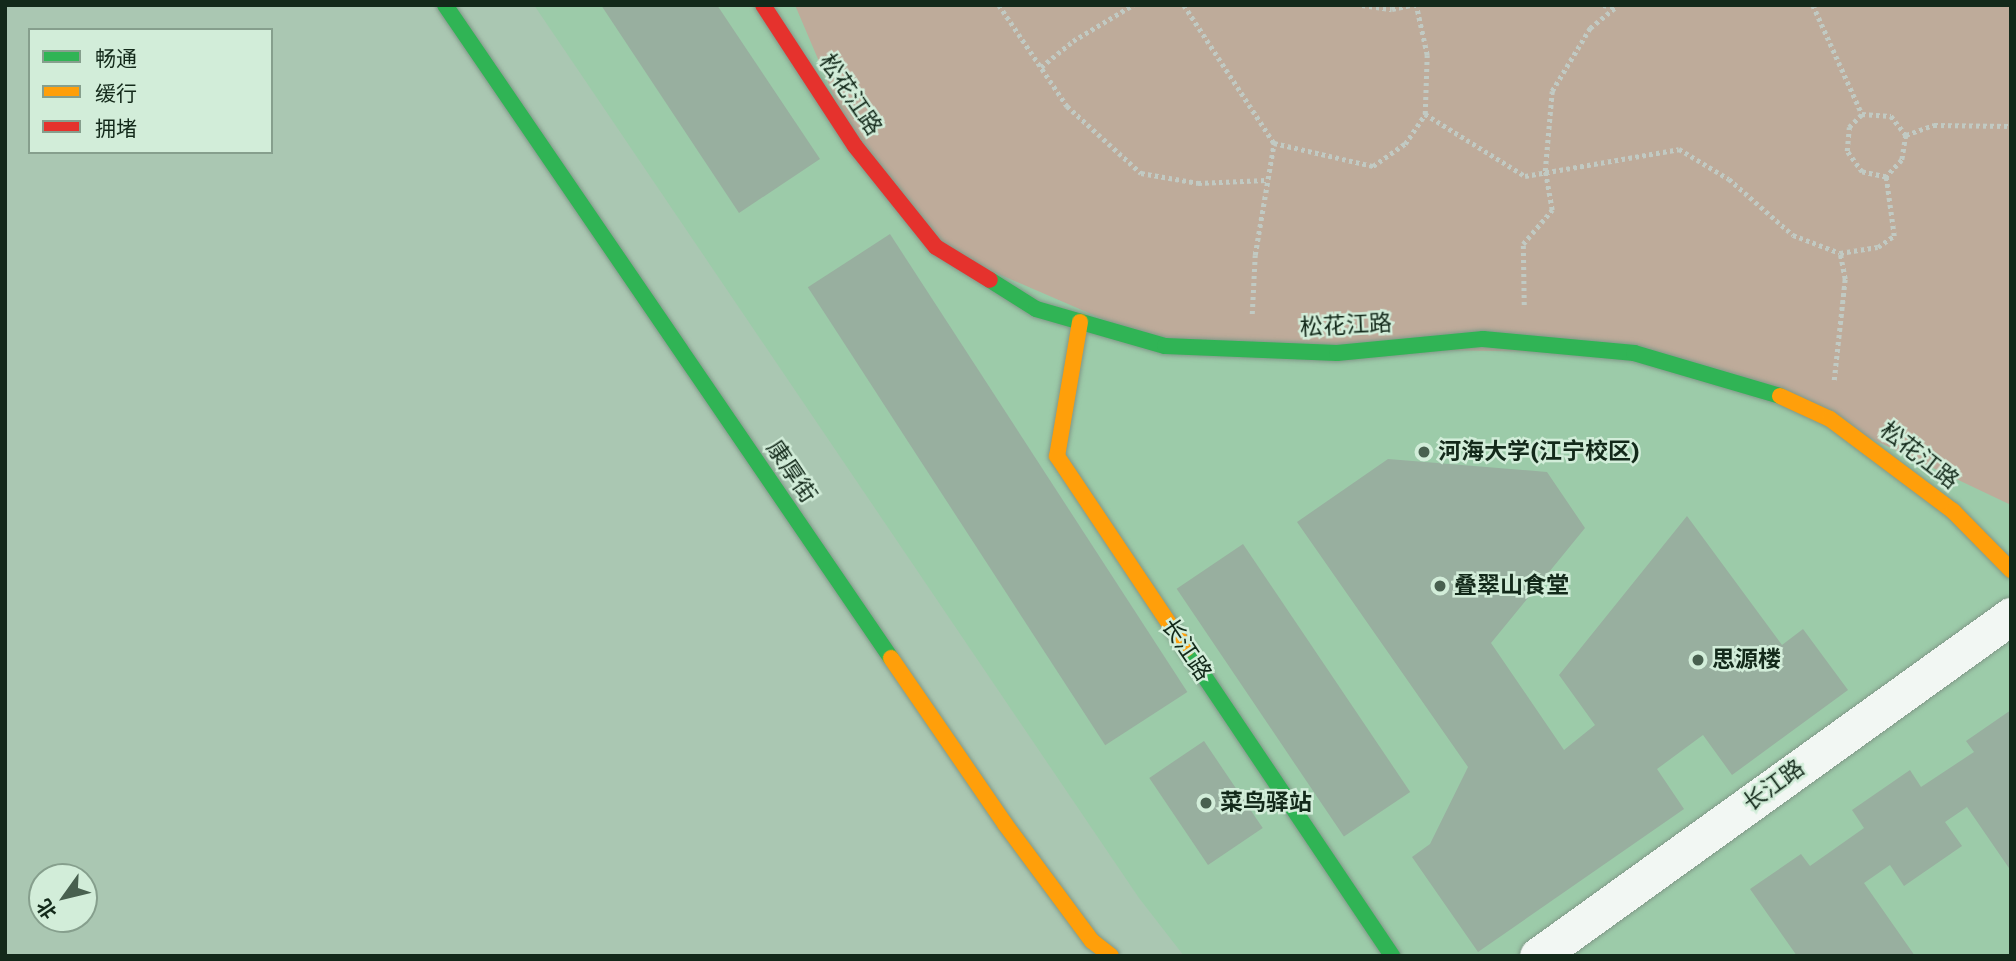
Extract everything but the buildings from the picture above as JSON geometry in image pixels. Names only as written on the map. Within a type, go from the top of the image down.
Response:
[{"type":"street","name":"康厚街","points":[[445,5],[1005,824],[1092,941],[1111,956]]},
{"type":"street","name":"松花江路","points":[[763,5],[855,146],[936,247],[1037,309],[1165,346],[1337,353],[1483,339],[1634,353],[1770,392],[1830,419],[1952,511],[2011,570]]},
{"type":"street","name":"长江路","points":[[1080,322],[1057,456],[1392,956]]},
{"type":"street","name":"长江路","points":[[1538,956],[2011,616]]},
{"type":"path","points":[[999,5],[1067,106],[1141,173],[1198,183],[1266,180]]},
{"type":"path","points":[[1041,67],[1073,41],[1133,5]]},
{"type":"path","points":[[1184,5],[1274,143],[1373,166],[1405,144],[1426,114],[1427,55],[1416,5]]},
{"type":"path","points":[[1362,5],[1392,9],[1410,5]]},
{"type":"path","points":[[1603,5],[1616,6]]},
{"type":"path","points":[[1813,5],[1862,114]]},
{"type":"path","points":[[1525,343],[1523,244],[1552,210],[1545,171],[1552,91],[1590,28],[1616,6]]},
{"type":"path","points":[[1426,114],[1525,176],[1679,149],[1729,179],[1793,235],[1840,253],[1878,247],[1894,236],[1886,177]]},
{"type":"path","points":[[1862,114],[1891,116],[1906,135],[1902,160],[1886,177],[1861,172],[1847,151],[1849,127],[1862,114]]},
{"type":"path","points":[[1906,135],[1934,125],[2011,126]]},
{"type":"path","points":[[1251,350],[1255,256],[1274,143]]},
{"type":"path","points":[[1830,419],[1845,279],[1840,253]]},
{"type":"shaded area","name":"河海大学(江宁校区)","points":[[534,5],[2011,5],[2011,956],[1184,956],[1139,898]]},
{"type":"shaded area","points":[[795,5],[2011,5],[2011,505],[1830,419],[1634,353],[1165,346],[936,247],[855,146]]},
{"type":"traffic: fast","points":[[445,5],[891,658]]},
{"type":"traffic: fast","points":[[990,280],[1036,309],[1165,346],[1337,353],[1483,339],[1634,353],[1780,396]]},
{"type":"traffic: fast","points":[[1186,649],[1392,956]]},
{"type":"traffic: slow","points":[[1080,322],[1057,456],[1186,649]]},
{"type":"traffic: slow","points":[[1780,396],[1830,419],[1953,511],[2011,570]]},
{"type":"traffic: slow","points":[[891,658],[1005,824],[1092,941],[1111,956]]},
{"type":"traffic: jam","points":[[763,5],[855,146],[936,247],[990,280]]},
{"type":"place","name":"河海大学(江宁校区)","points":[[1424,452]]},
{"type":"place","name":"叠翠山食堂","points":[[1440,586]]},
{"type":"place","name":"思源楼","points":[[1698,660]]},
{"type":"place","name":"菜鸟驿站","points":[[1206,803]]}]
